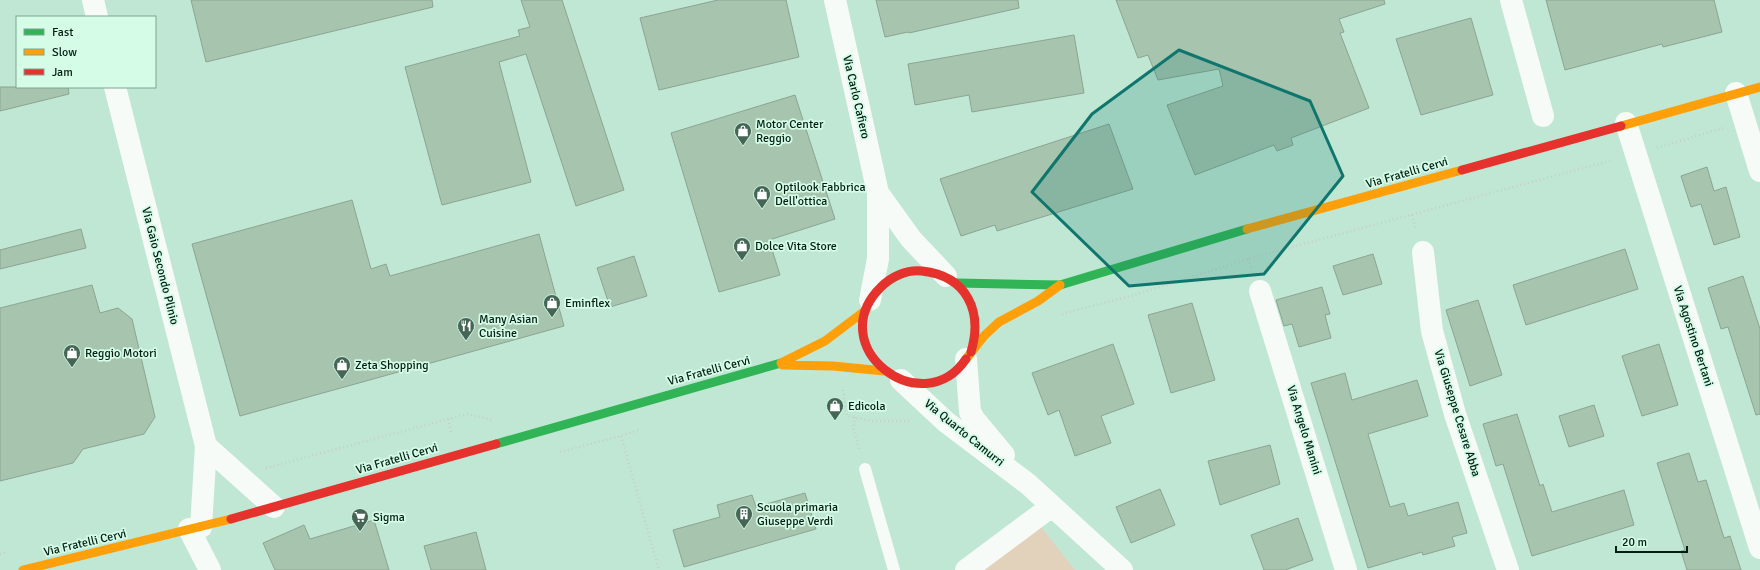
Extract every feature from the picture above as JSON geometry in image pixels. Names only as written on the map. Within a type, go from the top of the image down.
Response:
[{"type":"main road","name":"Via Fratelli Cervi","points":[[23,570],[35,569],[274,507],[776,365],[824,341],[868,305],[880,286],[895,276],[912,270],[930,270],[952,280],[1060,285],[1245,230],[1760,87]]},
{"type":"main road","points":[[952,280],[967,295],[974,308],[976,338],[968,356]]},
{"type":"main road","name":"Via Fratelli Cervi","points":[[776,365],[838,366],[893,375],[913,383],[937,380],[958,368],[995,325],[1008,315],[1038,302],[1060,285]]},
{"type":"main road","points":[[868,305],[863,327],[866,343],[873,358],[893,375]]},
{"type":"street","points":[[93,0],[97,16]]},
{"type":"street","name":"Via Carlo Cafiero","points":[[834,0],[878,193],[878,259],[868,305]]},
{"type":"street","points":[[1511,0],[1543,116]]},
{"type":"street","name":"Via Gaio Secondo Plinio","points":[[114,88],[206,446],[195,528]]},
{"type":"street","points":[[1736,93],[1760,171]]},
{"type":"street","name":"Via Agostino Bertani","points":[[1626,123],[1760,548]]},
{"type":"street","name":"Via Carlo Cafiero","points":[[878,193],[911,239],[952,280]]},
{"type":"street","name":"Via Giuseppe Cesare Abba","points":[[1423,252],[1432,331],[1455,414],[1508,570]]},
{"type":"street","name":"Via Angelo Manini","points":[[1260,291],[1346,570]]},
{"type":"street","name":"Via Quarto Camurri","points":[[968,356],[970,412],[974,419],[1028,484]]},
{"type":"street","name":"Via Quarto Camurri","points":[[893,375],[946,422],[1028,484],[1122,570]]},
{"type":"street","points":[[206,446],[274,507]]},
{"type":"street","points":[[966,570],[1052,506]]},
{"type":"street","points":[[195,528],[210,570]]},
{"type":"lane","points":[[865,470],[894,570]]},
{"type":"path","points":[[1060,315],[1134,295],[1248,259],[1374,226],[1520,184],[1636,154],[1744,122]]},
{"type":"path","points":[[838,366],[847,416],[870,421],[921,420],[946,422]]},
{"type":"path","points":[[239,476],[467,414],[492,420],[499,418]]},
{"type":"path","points":[[855,417],[853,427],[865,470]]},
{"type":"path","points":[[555,454],[621,436],[644,428]]},
{"type":"path","points":[[621,436],[659,570]]},
{"type":"path","points":[[0,554],[15,550]]},
{"type":"highlighted area","points":[[1179,50],[1310,101],[1343,176],[1264,274],[1129,286],[1032,192],[1092,114]]},
{"type":"shaded area","points":[[1034,518],[1075,570],[966,570]]},
{"type":"building","points":[[191,0],[432,0],[433,7],[206,62]]},
{"type":"building","points":[[521,0],[562,0],[624,190],[576,206],[526,54],[499,62],[531,182],[442,205],[405,67],[520,36],[518,30],[530,27]]},
{"type":"building","points":[[718,0],[786,0],[799,57],[659,90],[640,18]]},
{"type":"building","points":[[876,0],[1018,0],[1019,8],[885,37]]},
{"type":"building","points":[[1116,0],[1384,0],[1385,4],[1339,19],[1344,32],[1340,33],[1369,108],[1291,138],[1293,145],[1277,151],[1274,145],[1195,175],[1167,105],[1223,86],[1219,69],[1158,80],[1148,55],[1138,58]]},
{"type":"building","points":[[1546,0],[1714,0],[1722,32],[1663,47],[1662,44],[1565,70]]},
{"type":"building","points":[[1471,18],[1493,95],[1421,115],[1396,39]]},
{"type":"building","points":[[1074,35],[1084,93],[972,112],[969,95],[915,105],[908,64]]},
{"type":"building","points":[[0,87],[68,88],[69,94],[0,111]]},
{"type":"building","points":[[795,95],[835,219],[769,240],[780,275],[719,292],[671,133]]},
{"type":"building","points":[[1109,124],[1133,189],[997,231],[995,225],[961,236],[940,179]]},
{"type":"building","points":[[1707,167],[1714,191],[1726,187],[1740,237],[1714,245],[1701,204],[1691,207],[1681,176]]},
{"type":"building","points":[[352,200],[371,269],[386,264],[390,276],[539,234],[564,326],[240,416],[192,244]]},
{"type":"building","points":[[81,229],[86,248],[0,269],[0,250]]},
{"type":"building","points":[[1625,249],[1638,289],[1526,325],[1513,285]]},
{"type":"building","points":[[1373,254],[1382,284],[1343,295],[1333,266]]},
{"type":"building","points":[[634,256],[647,296],[610,307],[597,268]]},
{"type":"building","points":[[1743,276],[1760,329],[1760,414],[1756,415],[1728,327],[1721,329],[1708,288]]},
{"type":"building","name":"Reggio Motori","points":[[92,285],[100,313],[118,308],[132,319],[155,417],[144,434],[83,449],[73,463],[0,481],[0,308]]},
{"type":"building","points":[[1322,287],[1330,314],[1325,315],[1331,338],[1299,347],[1292,324],[1284,326],[1276,300]]},
{"type":"building","points":[[1478,300],[1502,375],[1470,386],[1446,310]]},
{"type":"building","points":[[1192,303],[1215,380],[1171,393],[1148,315]]},
{"type":"building","points":[[1113,344],[1134,404],[1101,416],[1111,443],[1075,456],[1059,410],[1048,415],[1032,373]]},
{"type":"building","points":[[1659,344],[1678,405],[1642,416],[1622,356]]},
{"type":"building","points":[[1345,373],[1352,400],[1417,380],[1428,416],[1368,434],[1390,507],[1404,503],[1408,516],[1458,502],[1467,533],[1452,537],[1455,546],[1423,555],[1422,552],[1368,568],[1311,383]]},
{"type":"building","points":[[1594,405],[1604,436],[1569,447],[1559,416]]},
{"type":"building","points":[[1517,414],[1540,486],[1543,484],[1552,512],[1624,490],[1634,525],[1532,556],[1503,464],[1496,466],[1483,424]]},
{"type":"building","points":[[1270,445],[1280,484],[1220,505],[1208,461]]},
{"type":"building","points":[[1689,453],[1698,482],[1706,480],[1724,538],[1730,536],[1741,570],[1687,570],[1681,551],[1685,550],[1657,463]]},
{"type":"building","points":[[1160,489],[1175,525],[1131,543],[1116,507]]},
{"type":"building","name":"Scuola primaria Giuseppe Verdi","points":[[805,493],[816,529],[684,567],[673,530],[720,517],[717,505],[752,495],[756,507]]},
{"type":"building","points":[[1298,518],[1313,560],[1285,570],[1264,570],[1251,535]]},
{"type":"building","points":[[374,520],[389,570],[275,570],[263,543],[304,525],[310,539]]},
{"type":"building","points":[[476,532],[486,570],[431,570],[424,546]]},
{"type":"traffic: fast","points":[[957,283],[1060,285],[1247,229]]},
{"type":"traffic: fast","points":[[496,444],[781,363]]},
{"type":"traffic: slow","points":[[1621,126],[1760,87]]},
{"type":"traffic: slow","points":[[1247,229],[1462,170]]},
{"type":"traffic: slow","points":[[966,359],[984,336],[999,322],[1038,301],[1060,285]]},
{"type":"traffic: slow","points":[[781,363],[825,341],[866,310]]},
{"type":"traffic: slow","points":[[782,365],[833,366],[884,371]]},
{"type":"traffic: slow","points":[[23,570],[231,519]]},
{"type":"traffic: jam","points":[[1462,170],[1621,126]]},
{"type":"traffic: jam","points":[[966,359],[947,377],[926,383],[904,380],[884,370],[870,353],[863,332],[866,310],[881,287],[894,277],[911,271],[922,271],[938,274],[950,280],[960,288],[968,298],[973,310],[975,323],[971,352]]},
{"type":"traffic: jam","points":[[231,519],[496,444]]},
{"type":"place","name":"Motor Center Reggio","points":[[743,146]]},
{"type":"place","name":"Optilook Fabbrica Dell'ottica","points":[[762,209]]},
{"type":"place","name":"Dolce Vita Store","points":[[742,261]]},
{"type":"place","name":"Eminflex","points":[[552,318]]},
{"type":"place","name":"Many Asian Cuisine","points":[[466,341]]},
{"type":"place","name":"Reggio Motori","points":[[72,368]]},
{"type":"place","name":"Zeta Shopping","points":[[342,380]]},
{"type":"place","name":"Edicola","points":[[835,421]]},
{"type":"place","name":"Scuola primaria Giuseppe Verdi","points":[[744,529]]},
{"type":"place","name":"Sigma","points":[[360,532]]}]
